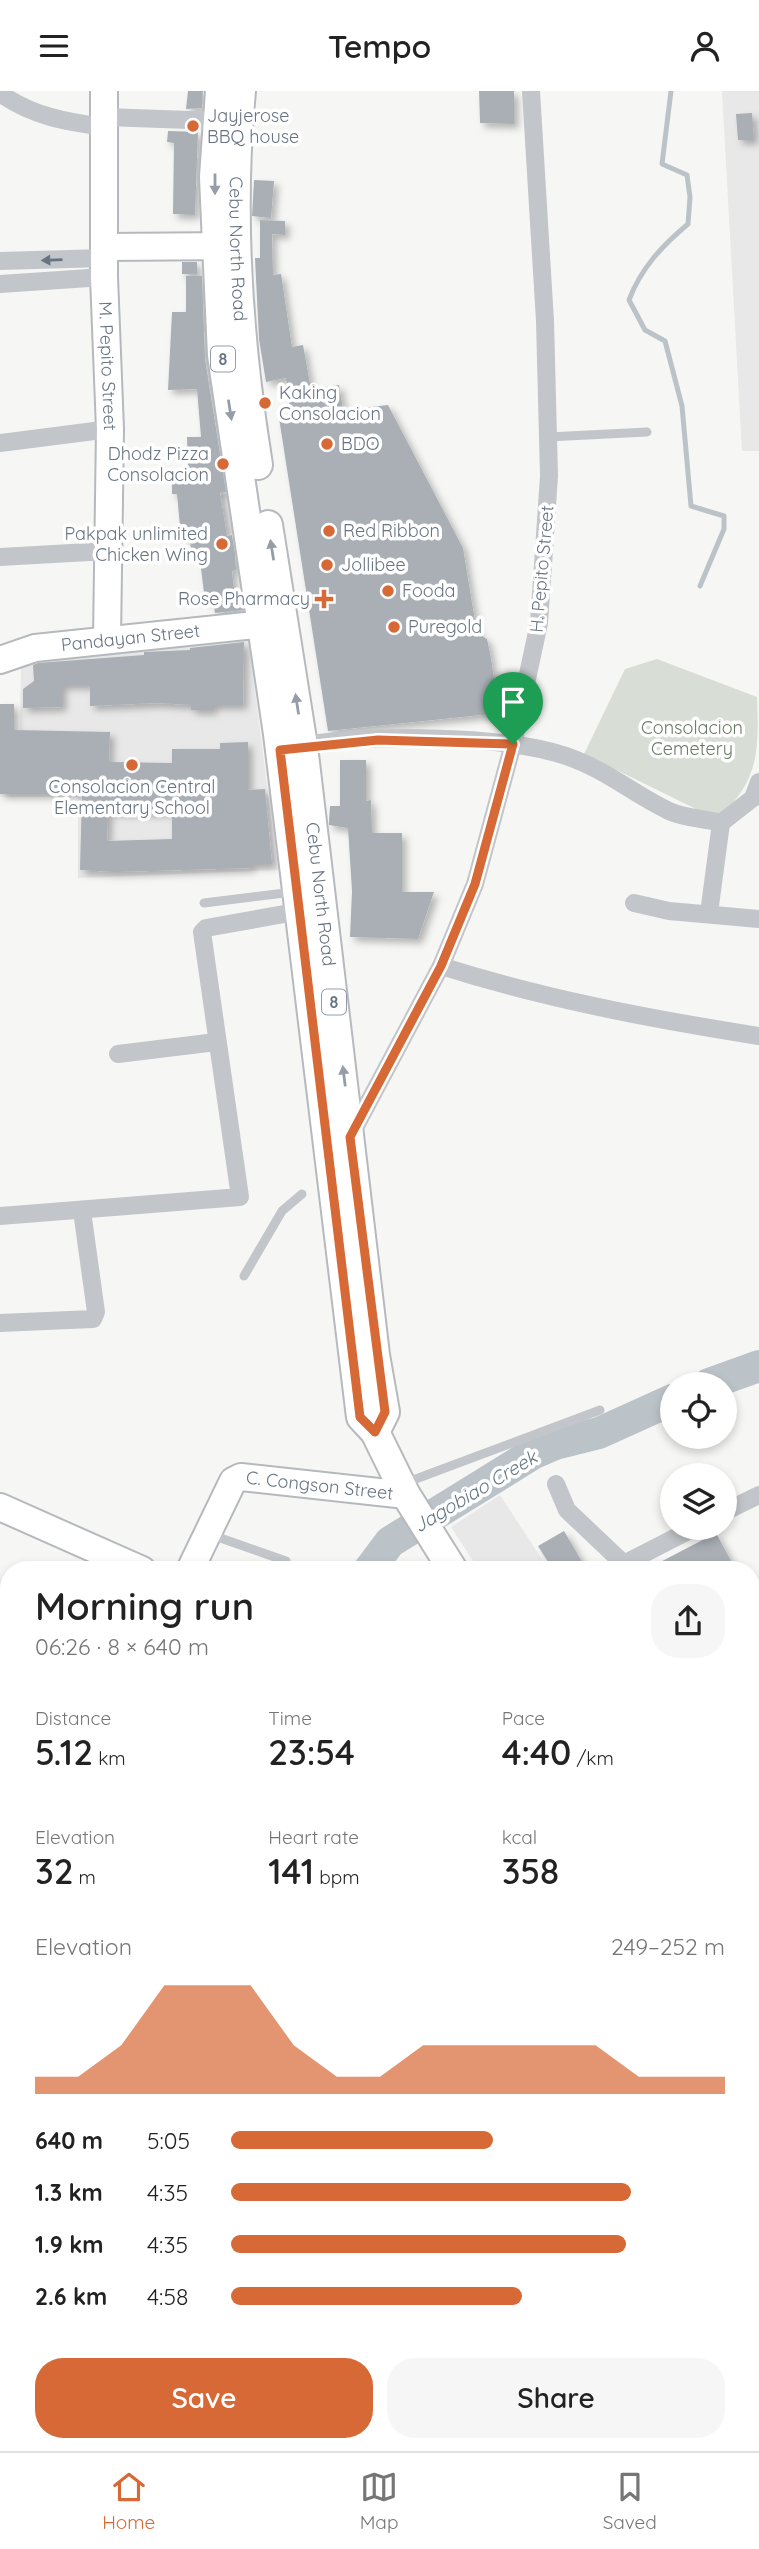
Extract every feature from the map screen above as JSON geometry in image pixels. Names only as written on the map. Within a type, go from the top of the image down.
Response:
[{"type":"main road","name":"Cebu North Road","points":[[220,91],[218,121],[225,246],[224,366],[264,624],[292,748],[299,901],[360,1417],[375,1432],[385,1412],[350,1137],[292,748],[250,414],[225,246],[235,184],[241,91]]},
{"type":"main road","name":"8","points":[[375,1432],[412,1505],[447,1561]]},
{"type":"street","name":"M. Pepito Street","points":[[104,91],[110,429],[107,639]]},
{"type":"street","name":"H. Pepito Street","points":[[350,1137],[441,966],[475,884],[513,744],[539,622],[550,476],[545,321],[531,91]]},
{"type":"street","points":[[0,93],[12,102],[58,121],[218,121]]},
{"type":"street","points":[[0,284],[105,261],[225,246]]},
{"type":"street","points":[[0,261],[105,261]]},
{"type":"street","points":[[0,443],[110,429]]},
{"type":"street","points":[[0,557],[107,551]]},
{"type":"street","name":"Pandayan Street","points":[[0,660],[35,648],[264,624]]},
{"type":"street","points":[[292,748],[378,740],[513,744],[565,756],[612,775],[671,812],[721,823]]},
{"type":"street","points":[[709,913],[721,823],[753,798],[759,782]]},
{"type":"street","points":[[0,1216],[240,1197],[202,932],[206,928],[299,901]]},
{"type":"street","points":[[634,903],[668,911],[759,919]]},
{"type":"street","points":[[441,966],[519,991],[630,1015],[759,1036]]},
{"type":"street","points":[[118,1053],[216,1042]]},
{"type":"street","points":[[0,1323],[93,1319],[96,1312],[82,1211]]},
{"type":"street","name":"C. Congson Street","points":[[207,1533],[233,1481],[241,1477],[412,1505]]},
{"type":"street","points":[[556,1484],[567,1510],[613,1561]]},
{"type":"street","points":[[737,1506],[759,1495]]},
{"type":"street","points":[[0,1507],[105,1561]]},
{"type":"street","points":[[194,1561],[207,1533]]},
{"type":"street","points":[[630,1561],[671,1540]]},
{"type":"lane","points":[[548,437],[647,432]]},
{"type":"lane","points":[[204,903],[299,901]]},
{"type":"lane","points":[[244,1276],[282,1211],[302,1194]]},
{"type":"lane","points":[[412,1505],[600,1410]]},
{"type":"lane","points":[[207,1533],[286,1561]]},
{"type":"shaded area","points":[[722,91],[759,91],[759,451],[742,451]]},
{"type":"shaded area","points":[[194,495],[229,495],[237,533],[198,537]]},
{"type":"shaded area","name":"Consolacion Central Elementary School","points":[[248,636],[278,870],[78,878],[78,797],[0,797],[0,734],[20,734],[21,661]]},
{"type":"shaded area","points":[[500,1495],[543,1561],[473,1561],[451,1527]]},
{"type":"green space","name":"Consolacion Cemetery","points":[[657,659],[757,697],[757,748],[750,776],[734,802],[721,815],[702,812],[584,754],[625,669]]},
{"type":"building","points":[[188,91],[203,91],[202,108],[186,109]]},
{"type":"building","points":[[479,91],[514,91],[514,124],[480,123]]},
{"type":"building","points":[[752,113],[754,140],[738,140],[736,114]]},
{"type":"building","points":[[168,131],[198,132],[195,215],[173,214],[174,143],[167,142]]},
{"type":"building","points":[[254,180],[274,181],[271,218],[252,216]]},
{"type":"building","name":"Fooda","points":[[260,220],[285,221],[285,235],[272,234],[273,275],[281,274],[292,347],[303,345],[311,389],[339,385],[343,410],[388,405],[463,548],[477,633],[487,639],[491,658],[495,686],[491,714],[328,731],[279,418],[291,416],[286,378],[266,382],[259,339],[255,258],[260,258]]},
{"type":"building","points":[[182,262],[197,262],[197,274],[182,274]]},
{"type":"building","points":[[186,276],[202,276],[205,359],[226,492],[220,493],[227,536],[232,535],[235,554],[236,570],[232,571],[235,598],[241,597],[243,610],[215,613],[213,601],[205,601],[199,552],[191,552],[190,536],[181,537],[177,494],[172,494],[172,472],[188,471],[187,437],[201,437],[197,389],[168,390],[172,312],[186,312]]},
{"type":"building","points":[[244,642],[243,705],[213,705],[213,710],[191,710],[191,705],[157,703],[90,706],[90,685],[62,685],[62,707],[23,708],[23,689],[34,681],[33,665],[38,663],[144,655],[144,652],[190,650]]},
{"type":"building","points":[[0,704],[14,704],[14,730],[110,732],[109,762],[172,763],[172,749],[220,749],[220,743],[248,742],[248,790],[265,789],[272,864],[251,864],[251,868],[114,872],[80,870],[82,794],[0,794]],"holes":[[[108,812],[172,812],[172,839],[107,841]]]},
{"type":"building","points":[[340,760],[366,760],[366,801],[371,800],[372,833],[402,833],[402,892],[434,892],[418,939],[350,937],[352,891],[348,828],[329,825],[330,806],[340,806]]},
{"type":"building","points":[[564,1531],[582,1561],[547,1561],[538,1546]]},
{"type":"building","points":[[703,1540],[720,1540],[731,1561],[662,1561]]},
{"type":"waterway","points":[[671,91],[662,164],[687,175],[690,197],[688,224],[653,258],[629,300],[645,330],[665,341],[682,406],[691,506],[724,516],[724,529],[700,586]]},
{"type":"waterway","name":"Jagobiao Creek","points":[[737,1374],[759,1366]]},
{"type":"waterway","name":"Jagobiao Creek","points":[[376,1561],[390,1542],[534,1453],[555,1444],[599,1433],[660,1405]]},
{"type":"place","name":"Jayjerose BBQ house","points":[[193,126]]},
{"type":"place","name":"Kaking Consolacion","points":[[265,403]]},
{"type":"place","name":"BDO","points":[[327,444]]},
{"type":"place","name":"Dhodz Pizza Consolacion","points":[[223,464]]},
{"type":"place","name":"Red Ribbon","points":[[329,531]]},
{"type":"place","name":"Pakpak unlimited Chicken Wing","points":[[222,544]]},
{"type":"place","name":"Jollibee","points":[[327,565]]},
{"type":"place","name":"Fooda","points":[[388,591]]},
{"type":"place","name":"Rose Pharmacy","points":[[324,599]]},
{"type":"place","name":"Puregold","points":[[394,627]]},
{"type":"place","name":"Consolacion Central Elementary School","points":[[132,765]]},
{"type":"route","points":[[378,740],[488,741],[513,744],[475,884],[441,966],[350,1137],[375,1355],[385,1412],[375,1432],[360,1417],[280,750],[378,740]]}]
